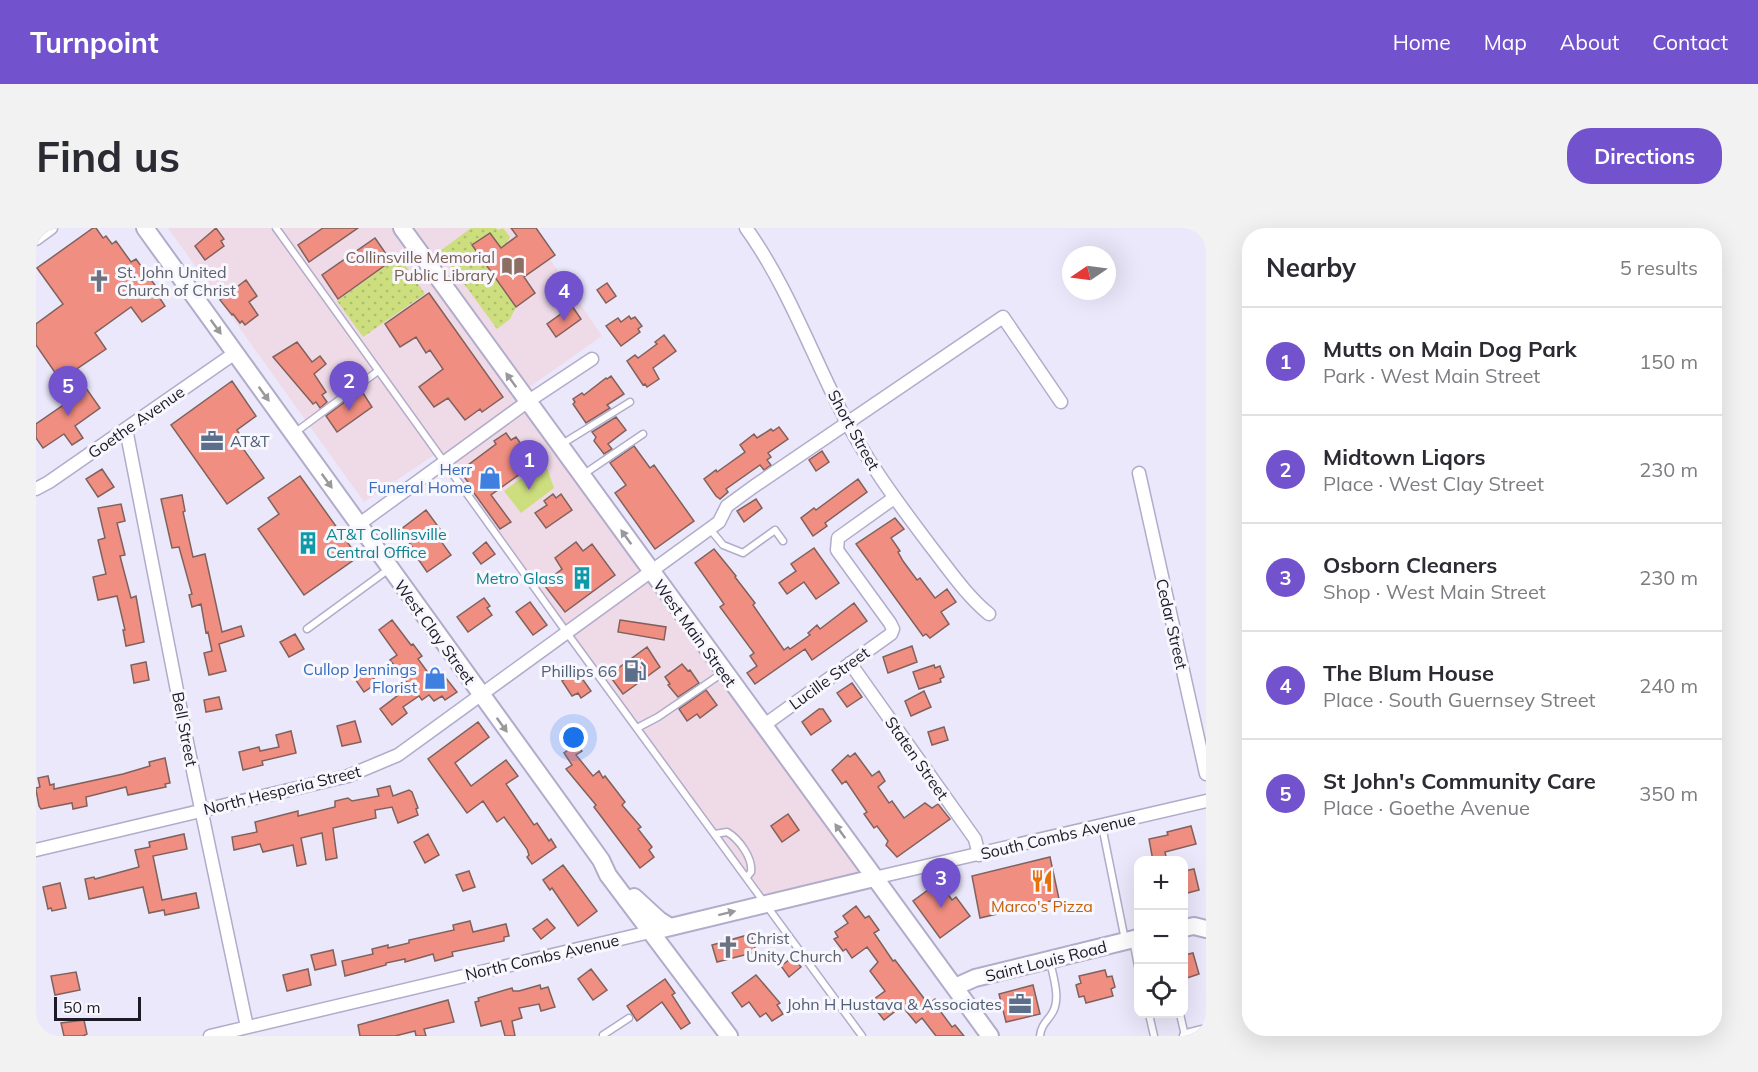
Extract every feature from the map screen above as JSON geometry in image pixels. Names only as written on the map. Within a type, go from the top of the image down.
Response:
[{"type":"main road","name":"West Clay Street","points":[[145,228],[601,860],[644,907],[670,927]]},
{"type":"main road","name":"West Main Street","points":[[402,228],[990,1036]]},
{"type":"main road","name":"West Clay Street","points":[[601,860],[608,875],[729,1036]]},
{"type":"main road","name":"North Combs Avenue","points":[[650,932],[874,878]]},
{"type":"main road","points":[[1188,927],[1206,929]]},
{"type":"main road","name":"Saint Louis Road","points":[[955,987],[975,978],[1132,939]]},
{"type":"street","points":[[37,234],[51,228]]},
{"type":"street","name":"Short Street","points":[[746,228],[770,265],[864,453],[894,498],[966,592],[988,614]]},
{"type":"street","name":"North Hesperia Street","points":[[36,850],[348,776],[398,755],[710,529],[722,519],[727,506],[1003,317],[1061,402]]},
{"type":"street","name":"Goethe Avenue","points":[[36,489],[235,353]]},
{"type":"street","points":[[358,525],[527,402],[592,359]]},
{"type":"street","name":"Bell Street","points":[[126,429],[247,1027]]},
{"type":"street","name":"Cedar Street","points":[[1139,473],[1206,774]]},
{"type":"street","name":"Lucille Street","points":[[763,726],[891,634],[890,623],[837,550],[836,543],[838,538],[894,498]]},
{"type":"street","name":"Staten Street","points":[[850,663],[975,839],[979,855]]},
{"type":"street","name":"South Combs Avenue","points":[[874,878],[1206,801]]},
{"type":"street","name":"North Combs Avenue","points":[[210,1036],[650,932]]},
{"type":"street","points":[[1185,1036],[1206,1031]]},
{"type":"lane","points":[[276,228],[567,633],[862,1036]]},
{"type":"lane","points":[[293,434],[378,370]]},
{"type":"lane","points":[[559,446],[630,402]]},
{"type":"lane","points":[[581,476],[643,434]]},
{"type":"lane","points":[[710,529],[723,545],[743,553],[775,530],[783,541]]},
{"type":"lane","points":[[308,628],[389,568]]},
{"type":"lane","points":[[637,728],[658,717],[724,672]]},
{"type":"lane","points":[[1102,826],[1138,964]]},
{"type":"lane","points":[[716,834],[727,832],[733,836],[750,860],[751,872],[747,877]]},
{"type":"lane","points":[[1040,1036],[1041,1028],[1052,1014],[1057,998],[1050,960]]},
{"type":"lane","points":[[603,1035],[629,1018]]},
{"type":"lane","points":[[1150,1018],[1154,1036]]},
{"type":"lane","points":[[1181,1018],[1185,1036]]},
{"type":"shaded area","points":[[168,228],[529,228],[602,336],[521,393],[874,878],[766,903],[437,453],[364,502]]},
{"type":"green space","points":[[471,228],[496,228],[498,230],[503,228],[510,237],[501,248],[489,233],[472,245],[516,307],[510,319],[497,329],[440,251]]},
{"type":"green space","points":[[399,256],[425,294],[363,337],[337,301]]},
{"type":"green space","points":[[540,464],[546,465],[554,488],[521,513],[504,491]]},
{"type":"building","points":[[96,228],[103,238],[106,236],[112,244],[116,241],[131,262],[136,259],[160,292],[157,294],[165,306],[142,322],[131,307],[95,333],[106,349],[68,375],[81,392],[86,388],[100,408],[75,426],[83,438],[72,445],[64,434],[43,448],[36,438],[36,424],[69,401],[66,397],[70,394],[36,345],[36,324],[63,304],[37,268]]},
{"type":"building","points":[[216,228],[224,239],[221,241],[224,246],[205,260],[195,246]]},
{"type":"building","points":[[323,228],[358,228],[309,262],[298,245]]},
{"type":"building","name":"Collinsville Memorial Public Library","points":[[511,228],[536,228],[555,255],[524,277],[535,293],[516,307],[472,245],[490,233],[501,248],[517,236]]},
{"type":"building","points":[[375,238],[391,261],[338,299],[322,275]]},
{"type":"building","points":[[246,280],[257,296],[249,302],[258,315],[245,325],[232,315],[220,300]]},
{"type":"building","points":[[607,283],[616,296],[606,303],[597,290]]},
{"type":"building","points":[[429,293],[503,397],[482,412],[480,409],[465,420],[448,398],[434,407],[419,387],[443,369],[430,350],[426,353],[416,337],[400,347],[385,324]]},
{"type":"building","points":[[572,306],[581,319],[556,337],[547,324]]},
{"type":"building","points":[[629,316],[631,319],[635,317],[642,326],[638,329],[640,332],[621,346],[606,326],[618,318],[621,322]]},
{"type":"building","points":[[664,335],[676,351],[653,368],[659,379],[647,387],[643,385],[627,361],[635,355],[638,358],[657,344],[655,342]]},
{"type":"building","points":[[297,342],[312,362],[320,356],[326,364],[314,374],[326,392],[322,395],[327,402],[320,408],[316,402],[313,404],[273,357]]},
{"type":"building","points":[[611,376],[624,394],[607,405],[610,408],[586,423],[573,404],[575,402],[573,399],[582,393],[584,395]]},
{"type":"building","name":"AT&T","points":[[232,381],[256,416],[237,430],[243,440],[239,443],[264,478],[227,504],[171,425]]},
{"type":"building","points":[[363,393],[372,407],[337,432],[326,416],[350,398],[352,401]]},
{"type":"building","points":[[616,417],[626,430],[608,444],[612,449],[604,454],[594,441],[596,437],[592,432]]},
{"type":"building","points":[[779,427],[788,439],[768,453],[771,457],[767,460],[771,465],[764,470],[760,465],[726,489],[728,492],[720,499],[716,496],[704,479],[745,452],[740,445],[754,434],[757,438]]},
{"type":"building","name":"Herr Funeral Home","points":[[506,433],[511,440],[516,437],[535,463],[491,495],[511,522],[500,529],[460,471],[496,444],[494,441]]},
{"type":"building","points":[[634,446],[650,468],[654,465],[694,521],[655,549],[615,493],[626,485],[610,463]]},
{"type":"building","points":[[822,451],[829,462],[816,471],[809,460]]},
{"type":"building","points":[[102,469],[114,487],[98,497],[86,479]]},
{"type":"building","name":"AT&T Collinsville Central Office","points":[[300,476],[358,557],[304,595],[258,529],[279,514],[268,498]]},
{"type":"building","points":[[858,479],[867,492],[825,523],[827,526],[813,536],[801,518],[814,508],[816,510]]},
{"type":"building","points":[[553,494],[556,498],[561,494],[572,510],[546,528],[535,513],[547,505],[544,501]]},
{"type":"building","points":[[182,495],[185,511],[183,512],[193,557],[205,554],[222,632],[241,626],[244,636],[219,644],[226,671],[209,675],[204,653],[212,651],[201,604],[192,607],[189,595],[192,594],[179,547],[172,548],[161,499]]},
{"type":"building","points":[[756,499],[762,508],[744,522],[737,511]]},
{"type":"building","points":[[121,504],[125,521],[117,523],[125,555],[120,556],[131,598],[136,596],[144,642],[126,646],[123,630],[125,630],[117,596],[98,600],[93,577],[106,574],[98,540],[105,538],[98,508]]},
{"type":"building","points":[[426,510],[440,529],[435,533],[451,555],[427,572],[400,530]]},
{"type":"building","points":[[895,518],[904,529],[891,538],[900,551],[898,552],[903,561],[917,580],[920,578],[935,598],[947,589],[956,602],[941,612],[949,624],[930,638],[926,634],[923,636],[856,544]]},
{"type":"building","points":[[486,542],[495,554],[481,564],[473,553]]},
{"type":"building","name":"Metro Glass","points":[[576,542],[583,551],[592,544],[615,575],[565,612],[545,586],[554,580],[552,577],[562,569],[555,558]]},
{"type":"building","points":[[814,548],[839,583],[816,599],[804,582],[787,594],[779,583],[796,571],[791,564]]},
{"type":"building","points":[[714,549],[755,603],[753,605],[784,650],[788,647],[790,649],[810,635],[808,633],[817,625],[820,629],[854,603],[867,621],[812,660],[805,649],[755,684],[747,673],[757,666],[750,656],[754,653],[720,607],[724,604],[695,563]]},
{"type":"building","points":[[484,598],[490,606],[487,608],[492,615],[468,632],[457,617]]},
{"type":"building","points":[[530,602],[547,625],[533,635],[516,612]]},
{"type":"building","points":[[392,620],[422,656],[418,659],[429,674],[438,668],[457,692],[445,700],[442,696],[434,701],[429,695],[422,700],[419,696],[403,707],[407,713],[392,725],[380,709],[410,686],[390,660],[397,655],[379,630]]},
{"type":"building","points":[[620,620],[666,627],[664,640],[618,632]]},
{"type":"building","points":[[295,634],[304,649],[289,657],[280,642]]},
{"type":"building","points":[[912,646],[917,662],[888,673],[883,657]]},
{"type":"building","name":"Phillips 66","points":[[647,647],[660,667],[623,694],[609,675]]},
{"type":"building","points":[[146,662],[149,680],[134,683],[131,665]]},
{"type":"building","points":[[682,664],[688,671],[690,670],[699,683],[678,697],[668,685],[670,684],[665,677]]},
{"type":"building","points":[[934,665],[935,668],[940,666],[944,677],[940,679],[941,682],[919,689],[913,672]]},
{"type":"building","points":[[574,667],[591,691],[581,698],[578,693],[572,696],[562,681],[568,677],[566,673]]},
{"type":"building","points":[[368,670],[377,683],[364,692],[355,679]]},
{"type":"building","points":[[852,683],[862,697],[847,707],[837,693]]},
{"type":"building","points":[[706,690],[717,705],[700,718],[697,714],[687,721],[679,709]]},
{"type":"building","points":[[924,691],[931,707],[911,716],[905,701]]},
{"type":"building","points":[[219,697],[222,709],[206,712],[204,700]]},
{"type":"building","points":[[819,709],[823,709],[831,721],[811,735],[802,722]]},
{"type":"building","points":[[355,721],[361,742],[342,746],[337,726]]},
{"type":"building","points":[[478,722],[489,737],[455,763],[471,786],[506,760],[518,776],[506,784],[534,825],[537,823],[556,847],[532,864],[527,857],[529,855],[527,849],[504,817],[497,822],[483,801],[467,813],[428,759]]},
{"type":"building","points":[[944,727],[948,740],[932,745],[928,732]]},
{"type":"building","points":[[291,731],[296,753],[262,761],[263,765],[243,770],[239,752],[259,747],[260,751],[279,747],[276,735]]},
{"type":"building","points":[[576,744],[582,751],[576,755],[593,776],[599,771],[603,778],[605,776],[625,802],[622,805],[641,827],[638,829],[652,847],[649,850],[654,857],[640,868],[594,807],[596,805],[566,769],[572,765],[564,753]]},
{"type":"building","points":[[855,753],[872,776],[879,771],[885,781],[878,787],[889,803],[892,801],[904,818],[925,803],[932,808],[938,804],[950,819],[897,857],[886,845],[888,841],[877,826],[874,828],[864,814],[867,812],[846,781],[842,784],[832,770],[848,755],[850,757]]},
{"type":"building","points":[[165,758],[170,783],[165,784],[166,787],[128,795],[126,787],[86,797],[87,806],[73,809],[72,803],[41,809],[39,806],[36,790],[40,787],[38,778],[48,776],[50,785],[54,784],[54,789],[123,774],[150,766],[149,762]]},
{"type":"building","points":[[390,786],[393,796],[409,790],[412,792],[418,815],[398,823],[392,807],[375,810],[376,818],[333,828],[337,858],[326,860],[322,833],[301,838],[306,864],[297,866],[293,845],[263,852],[260,844],[234,850],[232,837],[257,832],[255,822],[298,811],[298,816],[335,807],[335,801],[348,798],[352,801],[379,796],[377,789]]},
{"type":"building","points":[[788,814],[799,830],[782,842],[771,826]]},
{"type":"building","points":[[1191,826],[1196,844],[1165,852],[1166,856],[1152,856],[1149,839],[1168,835],[1167,832]]},
{"type":"building","points":[[184,834],[187,849],[153,856],[162,900],[196,893],[199,908],[165,915],[164,910],[149,913],[143,887],[89,899],[85,879],[94,877],[95,879],[139,867],[135,850],[150,847],[149,842]]},
{"type":"building","points":[[428,834],[439,855],[425,863],[414,842]]},
{"type":"building","points":[[1050,857],[1059,899],[980,918],[972,876]]},
{"type":"building","points":[[563,865],[597,911],[578,926],[552,888],[550,890],[543,880]]},
{"type":"building","points":[[1194,869],[1199,890],[1188,893],[1188,870]]},
{"type":"building","points":[[469,871],[475,887],[463,891],[456,875]]},
{"type":"building","points":[[939,882],[952,900],[956,897],[970,916],[940,938],[913,901]]},
{"type":"building","points":[[60,883],[66,908],[52,911],[51,908],[48,909],[43,887]]},
{"type":"building","points":[[856,906],[865,918],[869,916],[879,930],[874,933],[893,961],[895,960],[926,1001],[928,999],[931,1002],[935,999],[940,1006],[938,1008],[952,1027],[955,1025],[964,1036],[936,1036],[922,1018],[916,1023],[902,1006],[884,1020],[870,1002],[885,991],[870,971],[878,962],[867,947],[852,958],[846,949],[843,951],[834,939],[838,937],[835,932],[848,923],[843,916]]},
{"type":"building","points":[[547,919],[555,928],[541,939],[533,929]]},
{"type":"building","points":[[470,921],[473,932],[506,924],[509,936],[504,937],[504,941],[452,952],[453,956],[435,961],[433,954],[405,962],[405,959],[386,963],[386,965],[345,976],[342,961],[373,954],[372,949],[388,945],[388,948],[409,943],[409,940],[454,930],[453,925]]},
{"type":"building","points":[[751,934],[756,952],[717,962],[712,945]]},
{"type":"building","points":[[333,950],[336,965],[315,970],[311,955]]},
{"type":"building","points":[[1193,953],[1199,974],[1188,978],[1188,964],[1188,954]]},
{"type":"building","points":[[793,957],[801,967],[789,977],[781,966]]},
{"type":"building","points":[[308,969],[311,985],[287,991],[283,975]]},
{"type":"building","points":[[591,969],[607,990],[593,1000],[578,979]]},
{"type":"building","points":[[1105,970],[1107,977],[1112,976],[1115,987],[1111,989],[1113,996],[1086,1003],[1084,996],[1079,997],[1076,985],[1081,983],[1079,976]]},
{"type":"building","points":[[76,972],[80,990],[55,995],[51,976]]},
{"type":"building","points":[[756,975],[780,1003],[777,1005],[783,1014],[772,1021],[766,1013],[760,1017],[749,1002],[742,1007],[732,993]]},
{"type":"building","points":[[665,979],[675,993],[672,995],[690,1023],[681,1029],[662,1002],[637,1021],[627,1006]]},
{"type":"building","points":[[540,985],[541,989],[548,987],[555,1007],[541,1011],[539,1004],[519,1008],[522,1018],[512,1021],[515,1036],[505,1036],[501,1021],[481,1026],[475,1002],[479,1001],[478,998],[512,988],[513,991],[519,991]]},
{"type":"building","name":"John H Hustava & Associates","points":[[1033,985],[1040,1014],[1006,1022],[999,994]]},
{"type":"building","points":[[448,1000],[454,1022],[424,1029],[426,1036],[416,1036],[415,1031],[395,1036],[360,1036],[358,1025]]},
{"type":"building","points":[[84,1020],[87,1034],[64,1036],[61,1023]]},
{"type":"place","name":"Collinsville Memorial Public Library","points":[[513,266]]},
{"type":"place","name":"St. John United Church of Christ","points":[[99,281]]},
{"type":"place","name":"The Blum House","points":[[564,321]]},
{"type":"place","name":"Midtown Liqors","points":[[349,411]]},
{"type":"place","name":"St John's Community Care","points":[[68,416]]},
{"type":"place","name":"AT&T","points":[[212,441]]},
{"type":"place","name":"Herr Funeral Home","points":[[490,478]]},
{"type":"place","name":"Mutts on Main Dog Park","points":[[529,490]]},
{"type":"place","name":"AT&T Collinsville Central Office","points":[[308,543]]},
{"type":"place","name":"Metro Glass","points":[[582,578]]},
{"type":"place","name":"Phillips 66","points":[[635,671]]},
{"type":"place","name":"Cullop Jennings Florist","points":[[435,678]]},
{"type":"place","name":"Marco's Pizza","points":[[1042,881]]},
{"type":"place","name":"Osborn Cleaners","points":[[941,908]]},
{"type":"place","name":"Christ Unity Church","points":[[728,947]]},
{"type":"place","name":"John H Hustava & Associates","points":[[1020,1004]]}]
